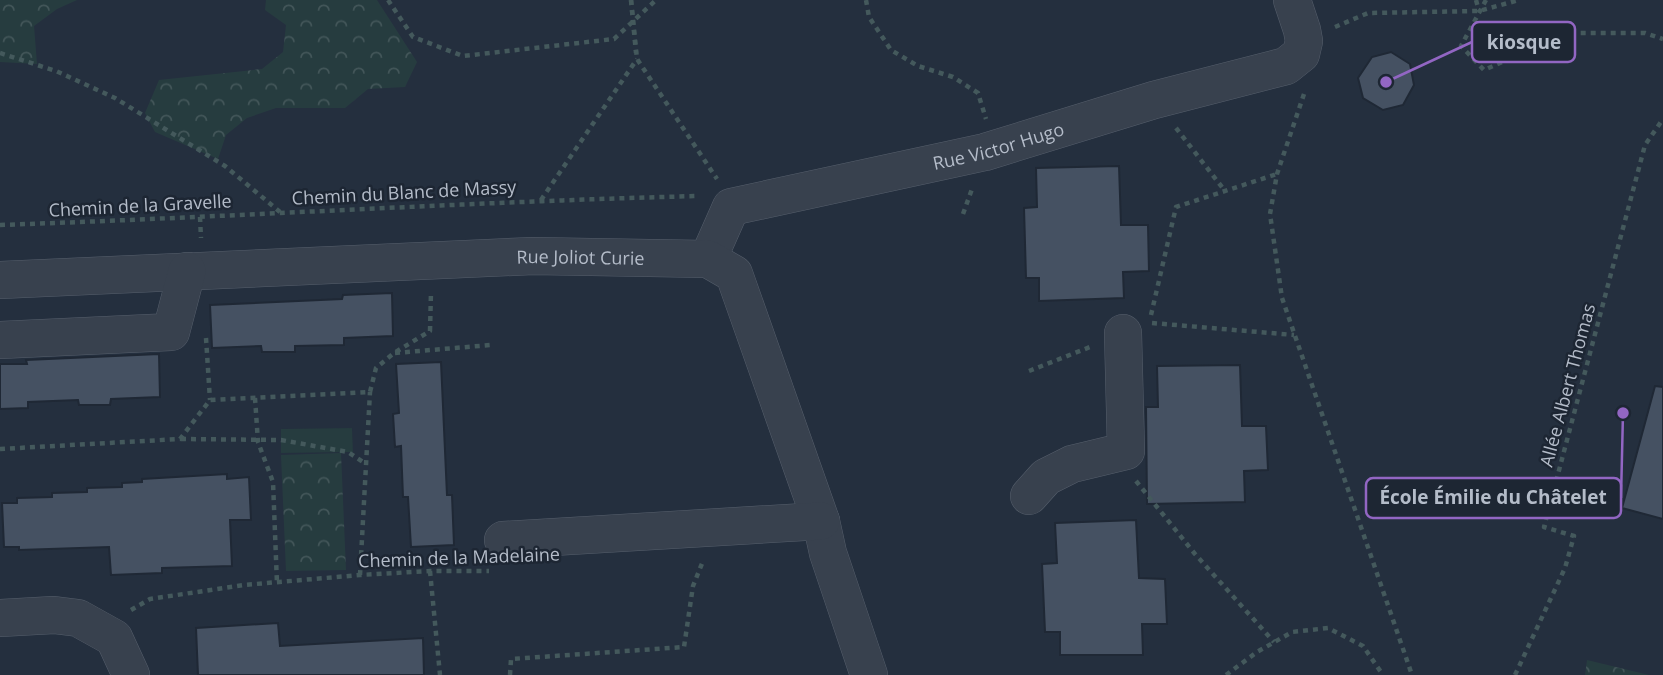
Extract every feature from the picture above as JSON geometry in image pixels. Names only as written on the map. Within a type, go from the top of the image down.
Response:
[{"type":"street","points":[[1292,0],[1316,35]]},
{"type":"street","name":"Rue Victor Hugo","points":[[730,201],[985,152],[1154,100],[1286,66],[1301,54],[1316,35]]},
{"type":"street","points":[[730,201],[708,259],[734,274],[821,521],[828,553],[869,675]]},
{"type":"street","name":"Rue Joliot Curie","points":[[0,280],[434,260],[486,265],[659,264],[708,259]]},
{"type":"street","points":[[0,340],[171,332],[187,271]]},
{"type":"street","points":[[1029,496],[1046,477],[1072,464],[1126,451],[1123,333]]},
{"type":"street","points":[[497,555],[821,521]]},
{"type":"street","points":[[0,618],[78,618],[114,638],[131,675]]},
{"type":"path","points":[[388,0],[413,37],[463,56],[614,39],[656,0]]},
{"type":"path","points":[[631,0],[637,56],[730,201]]},
{"type":"path","points":[[541,200],[637,56],[631,0]]},
{"type":"path","points":[[866,0],[869,18],[891,50],[918,66],[953,77],[978,93],[986,121]]},
{"type":"path","points":[[1476,0],[1479,11]]},
{"type":"path","points":[[1486,0],[1461,46],[1484,70],[1569,33],[1645,33],[1663,39]]},
{"type":"path","points":[[1316,35],[1368,13],[1479,11],[1519,0]]},
{"type":"path","name":"Chemin du Blanc de Massy","points":[[0,54],[56,71],[115,99],[225,166],[281,212],[541,200],[730,201]]},
{"type":"path","points":[[1304,92],[1277,174],[1270,214],[1282,298],[1412,675]]},
{"type":"path","points":[[1154,100],[1225,191]]},
{"type":"path","name":"Allée Albert Thomas","points":[[1516,675],[1565,568],[1574,536],[1544,527],[1646,145],[1663,119]]},
{"type":"path","points":[[1277,174],[1176,207],[1149,323],[1294,335]]},
{"type":"path","name":"Chemin de la Gravelle","points":[[0,225],[281,212]]},
{"type":"path","points":[[360,575],[370,392],[376,368],[394,353],[430,331],[434,260]]},
{"type":"path","points":[[1029,371],[1123,333]]},
{"type":"path","points":[[394,353],[491,345]]},
{"type":"path","points":[[180,439],[209,400],[370,392]]},
{"type":"path","points":[[255,398],[258,442],[273,482],[277,584]]},
{"type":"path","points":[[0,449],[180,439],[258,442],[281,440],[348,452],[366,464]]},
{"type":"path","points":[[1126,451],[1124,466],[1195,554],[1274,642]]},
{"type":"path","name":"Chemin de la Madelaine","points":[[99,628],[150,599],[244,585],[430,571],[497,555]]},
{"type":"path","points":[[691,561],[714,560]]},
{"type":"path","points":[[510,675],[511,659],[684,646],[693,586],[703,561]]},
{"type":"path","points":[[430,571],[440,675]]},
{"type":"path","points":[[1226,675],[1292,632],[1328,628],[1363,646],[1383,675]]},
{"type":"green space","points":[[0,0],[77,0],[57,9],[34,26],[37,64],[0,62]]},
{"type":"green space","points":[[266,0],[377,0],[417,62],[405,87],[368,89],[345,108],[276,108],[247,118],[226,135],[218,159],[155,132],[145,113],[159,80],[262,69],[283,52],[286,25],[265,10]]},
{"type":"green space","points":[[352,428],[353,452],[281,453],[281,429]]},
{"type":"green space","points":[[341,453],[346,570],[286,571],[281,455]]},
{"type":"green space","points":[[1587,660],[1649,675],[1585,675]]},
{"type":"building","points":[[1391,52],[1410,64],[1414,85],[1403,105],[1383,110],[1363,98],[1358,78],[1372,57]]},
{"type":"building","points":[[1119,166],[1121,225],[1148,225],[1149,271],[1123,272],[1124,298],[1039,301],[1039,278],[1026,278],[1024,208],[1037,207],[1036,168]]},
{"type":"building","points":[[392,293],[393,336],[344,338],[344,345],[295,346],[295,352],[262,352],[261,346],[212,348],[210,305],[342,299],[343,295]]},
{"type":"building","points":[[159,354],[160,397],[111,399],[110,405],[79,405],[78,400],[28,402],[28,408],[0,409],[0,364],[27,364],[26,360]]},
{"type":"building","points":[[441,362],[447,495],[452,495],[454,545],[411,547],[408,497],[403,497],[401,446],[395,447],[393,414],[399,413],[396,364]]},
{"type":"building","points":[[1240,365],[1242,426],[1266,426],[1268,470],[1244,471],[1245,502],[1147,504],[1146,407],[1158,407],[1157,366]]},
{"type":"building","points":[[1655,386],[1663,387],[1663,519],[1622,508]]},
{"type":"building","points":[[227,474],[227,479],[249,477],[251,520],[230,520],[232,566],[162,568],[162,573],[111,575],[109,547],[19,550],[19,547],[4,547],[2,503],[17,503],[17,498],[87,492],[87,488],[122,487],[122,483],[142,482],[142,479]]},
{"type":"building","points":[[1136,520],[1139,578],[1165,579],[1167,624],[1142,624],[1143,655],[1060,655],[1060,632],[1045,632],[1042,564],[1057,563],[1055,523]]},
{"type":"building","points":[[278,623],[280,646],[423,638],[424,675],[198,675],[196,628]]},
{"type":"place","name":"kiosque","points":[[1386,82]]},
{"type":"place","name":"École Émilie du Châtelet","points":[[1623,413]]}]
